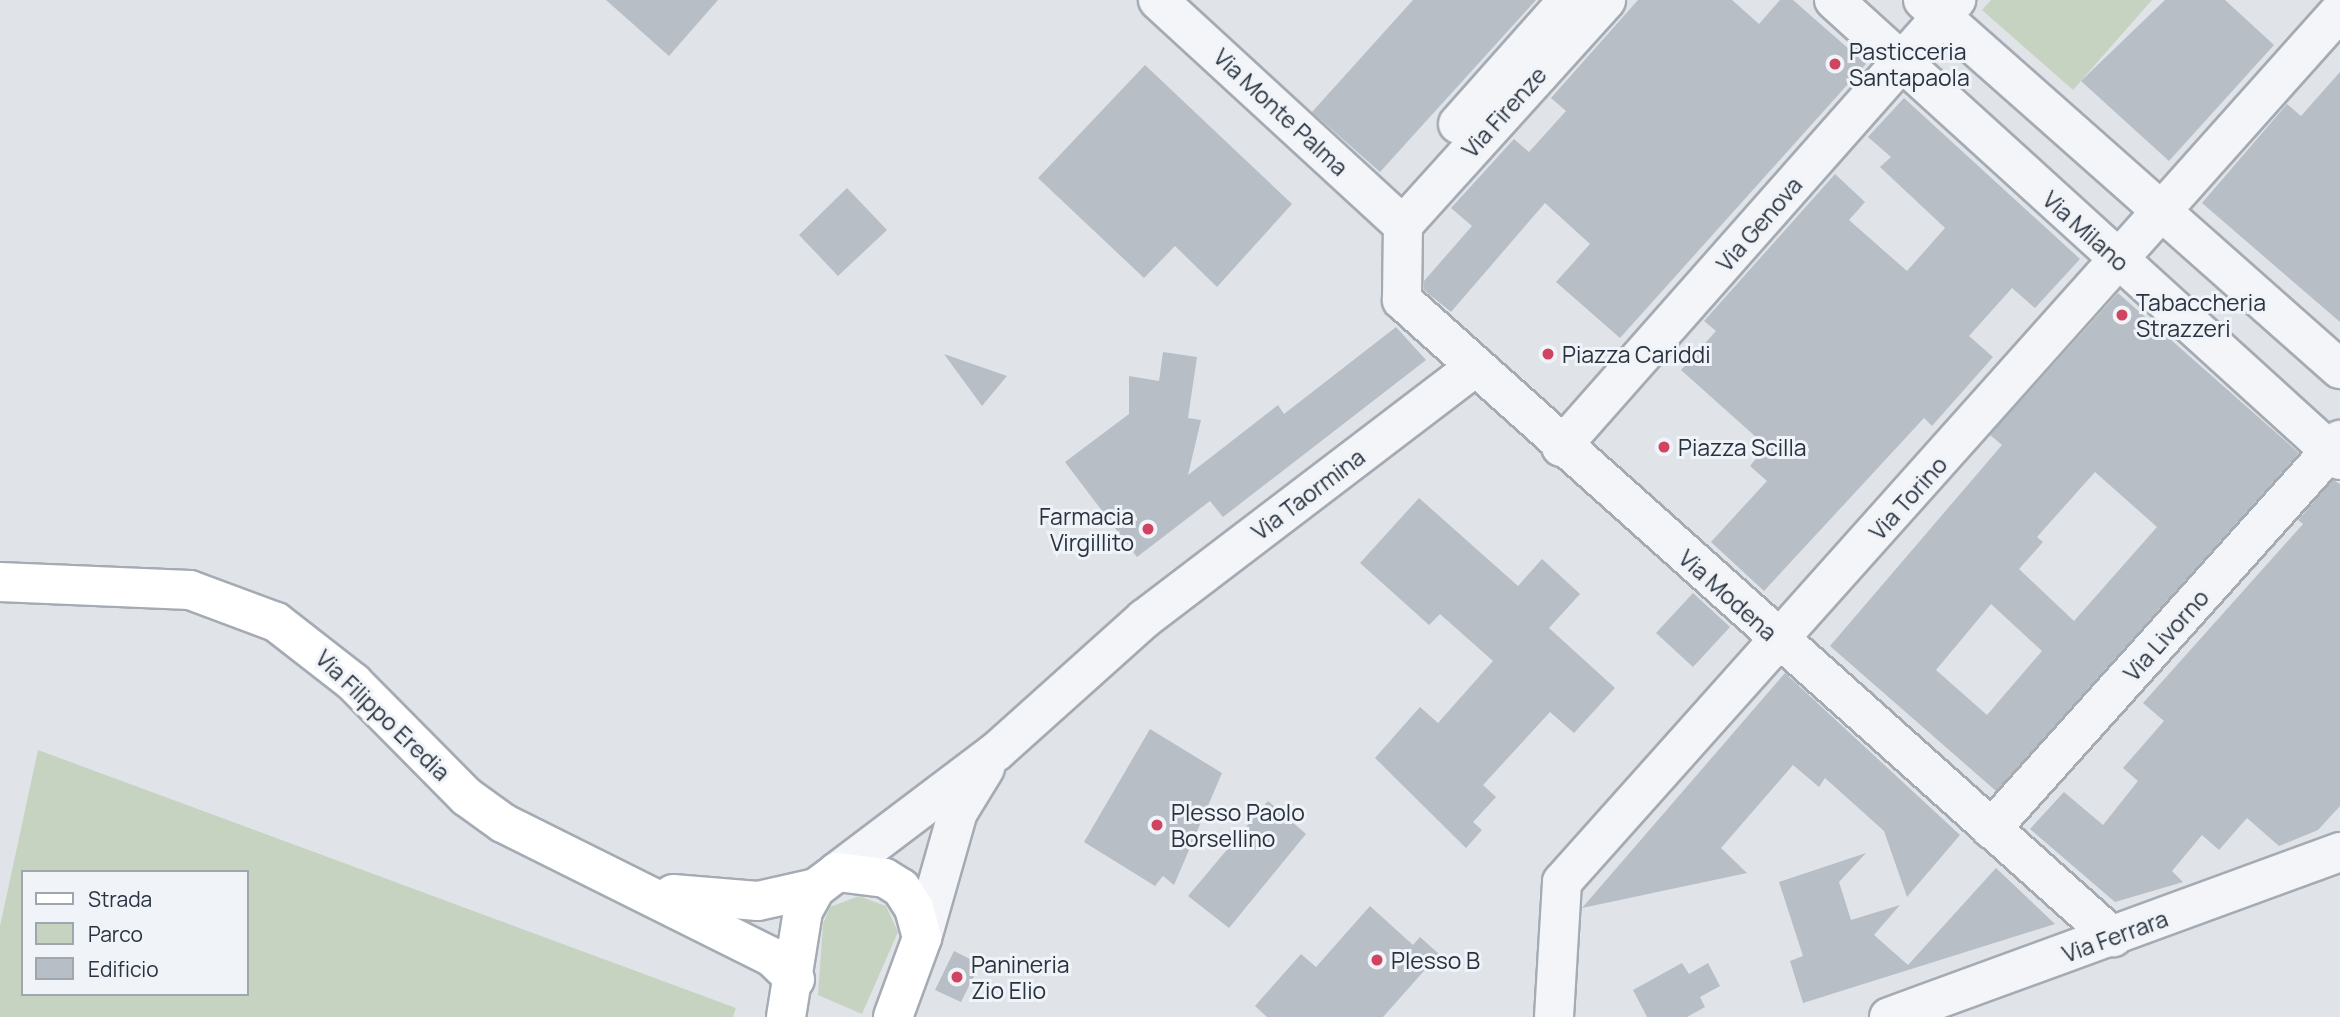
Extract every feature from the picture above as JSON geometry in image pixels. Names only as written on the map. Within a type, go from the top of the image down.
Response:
[{"type":"main road","name":"Via Filippo Eredia","points":[[0,582],[190,590],[276,622],[353,682],[476,803],[772,957],[795,979]]},
{"type":"main road","points":[[626,882],[722,902],[827,880],[884,878],[901,888],[922,939],[903,1013]]},
{"type":"main road","points":[[786,1017],[795,979],[803,911],[827,880]]},
{"type":"street","name":"Via Monte Palma","points":[[1158,0],[1394,216]]},
{"type":"street","points":[[1394,216],[1566,15],[1606,0]]},
{"type":"street","name":"Via Milano","points":[[1834,0],[2118,261],[2337,450]]},
{"type":"street","points":[[1940,6],[2340,369]]},
{"type":"street","name":"Via Genova","points":[[1561,447],[1901,62],[1940,6]]},
{"type":"street","name":"Via Torino","points":[[1554,1017],[1562,882],[1781,642],[2340,11]]},
{"type":"street","name":"Via Modena","points":[[1394,216],[1402,300],[1472,369],[2113,937]]},
{"type":"street","name":"Via Taormina","points":[[997,751],[1144,619],[1472,369]]},
{"type":"street","name":"Via Livorno","points":[[1991,829],[2337,450]]},
{"type":"street","points":[[827,880],[997,751]]},
{"type":"street","points":[[922,939],[958,812],[997,751]]},
{"type":"street","name":"Via Ferrara","points":[[1889,1017],[2340,852]]},
{"type":"green space","points":[[1991,0],[2152,0],[2073,90],[1982,10]]},
{"type":"green space","points":[[38,750],[736,1008],[733,1017],[0,1017],[0,926]]},
{"type":"green space","points":[[859,896],[886,906],[898,932],[862,1014],[818,995],[823,924],[830,907]]},
{"type":"building","points":[[606,0],[718,0],[669,56]]},
{"type":"building","points":[[1413,0],[1536,0],[1380,172],[1312,112]]},
{"type":"building","points":[[1638,0],[1732,0],[1759,24],[1780,0],[1793,0],[1866,64],[1620,338],[1556,282],[1590,244],[1545,203],[1451,312],[1424,290],[1424,281],[1472,226],[1451,208],[1514,139],[1529,152],[1566,111],[1551,98]]},
{"type":"building","points":[[2165,0],[2225,0],[2274,45],[2169,161],[2081,81]]},
{"type":"building","points":[[1145,65],[1292,204],[1217,287],[1175,246],[1144,278],[1038,178]]},
{"type":"building","points":[[2340,72],[2340,322],[2202,203],[2287,104],[2301,116]]},
{"type":"building","points":[[1904,98],[2080,259],[2035,308],[2012,288],[1969,336],[1993,357],[1932,426],[1924,418],[1764,591],[1711,542],[1767,481],[1750,466],[1766,446],[1681,370],[1716,331],[1704,321],[1835,174],[1865,202],[1849,220],[1907,271],[1945,228],[1880,167],[1891,157],[1868,137]]},
{"type":"building","points":[[847,188],[887,230],[838,276],[799,235]]},
{"type":"building","points":[[2118,293],[2299,453],[1996,791],[1830,646],[2002,445],[1990,435]],"holes":[[[2095,472],[2157,527],[2074,621],[2019,569],[2043,542],[2037,537]],[[1991,604],[2042,651],[1987,715],[1936,670]]]},
{"type":"building","points":[[1396,327],[1426,360],[1223,517],[1210,501],[1137,557],[1065,462],[1129,414],[1129,376],[1159,381],[1163,352],[1197,357],[1188,418],[1201,420],[1188,475],[1278,405],[1284,414]]},
{"type":"building","points":[[944,354],[1007,376],[982,406]]},
{"type":"building","points":[[2333,480],[2340,484],[2340,806],[2318,830],[2279,846],[2247,818],[2219,850],[2202,835],[2172,871],[2183,882],[2115,902],[2030,829],[2064,792],[2103,825],[2138,781],[2123,768],[2164,721],[2143,703],[2303,524],[2298,520]]},
{"type":"building","points":[[1419,498],[1518,586],[1542,559],[1580,594],[1549,628],[1615,688],[1574,733],[1550,712],[1483,785],[1496,797],[1473,822],[1482,830],[1466,848],[1375,758],[1420,707],[1438,723],[1493,661],[1440,614],[1429,625],[1360,563]]},
{"type":"building","points":[[1693,593],[1730,627],[1693,667],[1656,633]]},
{"type":"building","points":[[1785,673],[1960,835],[1907,897],[1884,831],[1825,778],[1819,787],[1793,765],[1721,848],[1747,873],[1582,908]]},
{"type":"building","name":"Plesso Paolo Borsellino","points":[[1150,729],[1222,773],[1174,885],[1163,876],[1155,886],[1084,842]]},
{"type":"building","points":[[1268,801],[1306,834],[1229,928],[1188,896]]},
{"type":"building","points":[[1866,853],[1839,882],[1851,920],[1900,905],[1874,935],[1908,965],[1996,868],[2055,924],[1803,1003],[1790,961],[1803,956],[1779,882]]},
{"type":"building","name":"Plesso B","points":[[1370,906],[1413,945],[1420,937],[1439,954],[1383,1017],[1267,1017],[1255,1006],[1301,954],[1316,967]]},
{"type":"building","name":"Panineria Zio Elio","points":[[954,951],[980,964],[961,1002],[935,990]]},
{"type":"building","points":[[1682,963],[1689,974],[1708,963],[1720,986],[1700,997],[1705,1007],[1687,1017],[1647,1017],[1633,990]]},
{"type":"place","name":"Pasticceria Santapaola","points":[[1835,64]]},
{"type":"place","name":"Tabaccheria Strazzeri","points":[[2122,315]]},
{"type":"place","name":"Piazza Cariddi","points":[[1548,354]]},
{"type":"place","name":"Piazza Scilla","points":[[1664,447]]},
{"type":"place","name":"Farmacia Virgillito","points":[[1148,529]]},
{"type":"place","name":"Plesso Paolo Borsellino","points":[[1157,825]]},
{"type":"place","name":"Plesso B","points":[[1377,960]]},
{"type":"place","name":"Panineria Zio Elio","points":[[957,977]]}]
